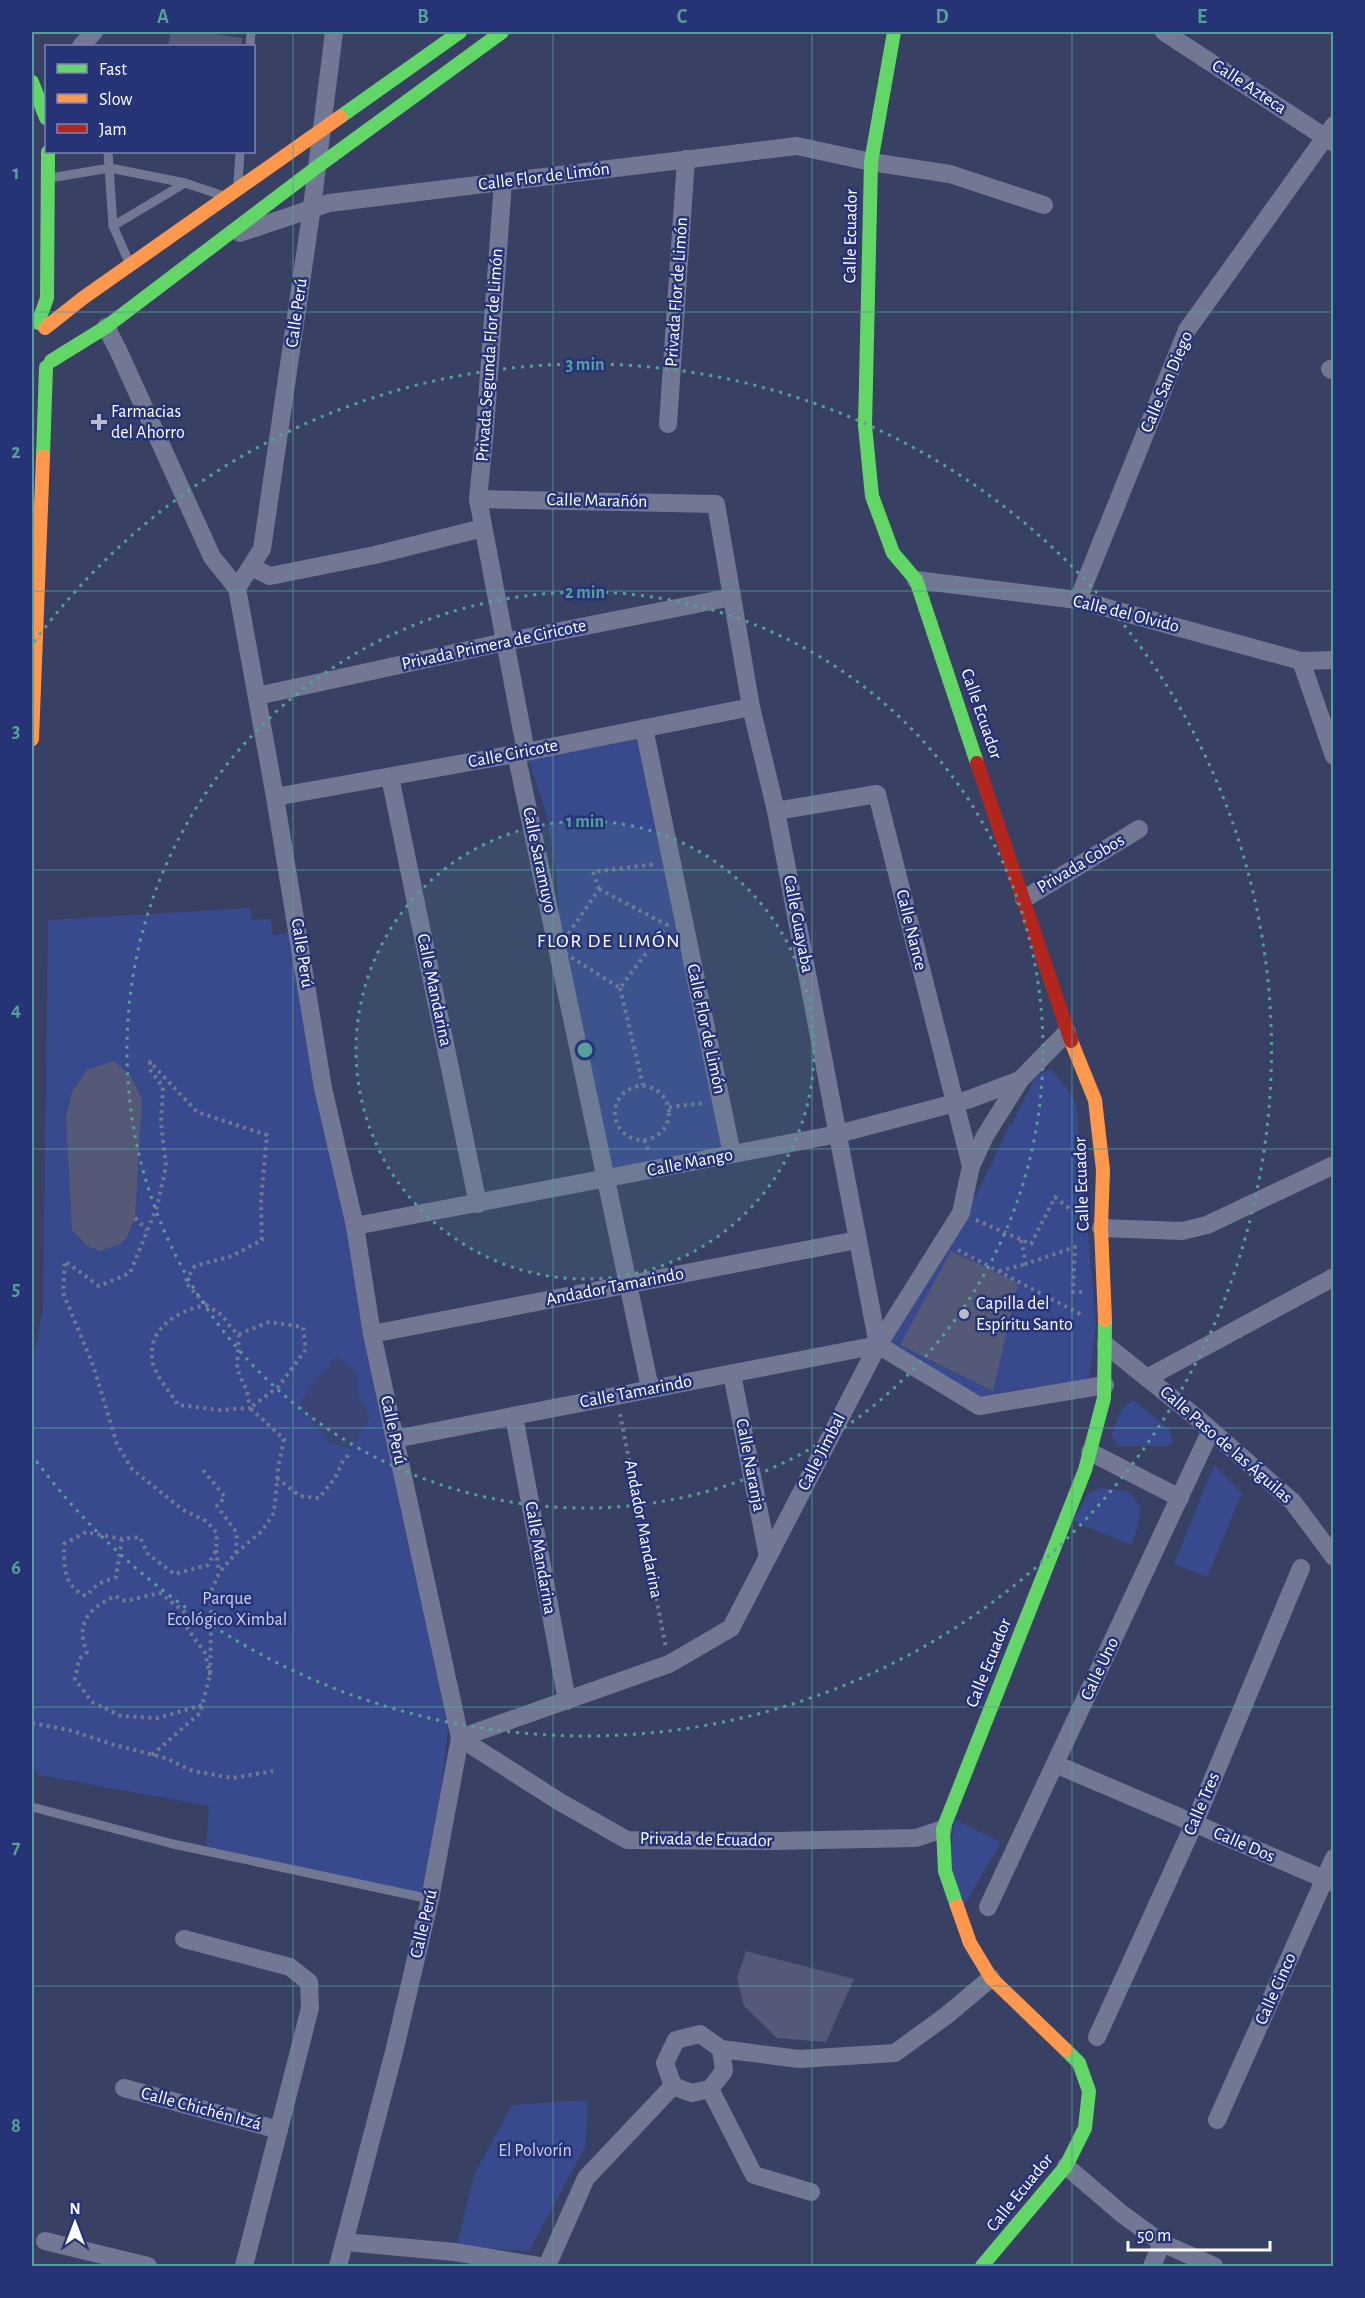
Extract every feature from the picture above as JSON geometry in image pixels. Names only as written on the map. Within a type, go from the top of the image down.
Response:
[{"type":"street","points":[[82,45],[94,32]]},
{"type":"street","name":"Calle Perú","points":[[237,588],[262,549],[312,207],[334,32]]},
{"type":"street","points":[[38,324],[83,298],[460,32]]},
{"type":"street","points":[[32,373],[106,327],[317,167],[502,32]]},
{"type":"street","name":"Calle Ecuador","points":[[894,32],[871,162],[865,426],[872,496],[893,553],[916,580],[1067,1032],[1095,1100],[1102,1170],[1101,1228],[1106,1345],[1104,1398],[1081,1481],[943,1829],[945,1871],[970,1943],[991,1978],[1079,2063],[1089,2091],[1084,2128],[1066,2166],[982,2266]]},
{"type":"street","name":"Calle Azteca","points":[[1164,32],[1331,135]]},
{"type":"street","points":[[32,82],[45,117]]},
{"type":"street","name":"Calle San Diego","points":[[1078,600],[1187,330],[1331,135]]},
{"type":"street","name":"Calle Flor de Limón","points":[[221,240],[329,203],[797,146],[871,162],[950,174],[1044,205]]},
{"type":"street","points":[[38,324],[47,298],[48,153]]},
{"type":"street","name":"Privada Flor de Limón","points":[[668,424],[686,159]]},
{"type":"street","name":"Privada Segunda Flor de Limón","points":[[503,182],[478,499],[505,642]]},
{"type":"street","points":[[32,739],[49,364],[54,343],[38,324]]},
{"type":"street","name":"Calle Perú","points":[[106,327],[212,557],[237,588],[275,797],[323,1088],[355,1226],[372,1334],[460,1738],[430,1899],[338,2266]]},
{"type":"street","name":"Calle Marañón","points":[[478,499],[716,504]]},
{"type":"street","name":"Calle Guayaba","points":[[716,504],[751,707],[776,811],[878,1346]]},
{"type":"street","points":[[251,567],[270,576],[375,555],[483,528]]},
{"type":"street","name":"Calle del Olvido","points":[[916,580],[1078,600],[1300,661],[1334,660]]},
{"type":"street","name":"Privada Primera de Ciricote","points":[[257,696],[505,642],[732,597]]},
{"type":"street","name":"Calle Saramuyo","points":[[505,642],[521,753],[558,949],[608,1179]]},
{"type":"street","points":[[1300,661],[1334,756]]},
{"type":"street","name":"Calle Ciricote","points":[[275,797],[521,753],[751,707]]},
{"type":"street","name":"Calle Flor de Limón","points":[[644,728],[732,1154]]},
{"type":"street","name":"Calle Mandarina","points":[[390,777],[478,1204]]},
{"type":"street","name":"Calle Nance","points":[[776,811],[877,794],[971,1166]]},
{"type":"street","name":"Privada Cobos","points":[[1024,899],[1139,829]]},
{"type":"street","name":"Calle Jimbal","points":[[460,1738],[669,1664],[731,1628],[878,1346],[961,1213],[971,1166],[985,1136],[1020,1080],[1067,1032]]},
{"type":"street","name":"Calle Mango","points":[[355,1226],[838,1134],[955,1103],[1020,1080]]},
{"type":"street","points":[[1101,1228],[1182,1231],[1207,1225],[1334,1165]]},
{"type":"street","points":[[608,1179],[650,1388]]},
{"type":"street","name":"Andador Tamarindo","points":[[372,1334],[857,1240]]},
{"type":"street","points":[[1148,1378],[1334,1277]]},
{"type":"street","name":"Calle Paso de las Águilas","points":[[1106,1345],[1211,1430],[1293,1502],[1334,1557]]},
{"type":"street","points":[[878,1346],[979,1406],[1105,1385]]},
{"type":"street","name":"Calle Tamarindo","points":[[395,1439],[650,1388],[878,1346]]},
{"type":"street","name":"Calle Naranja","points":[[732,1374],[768,1557]]},
{"type":"street","name":"Calle Mandarina","points":[[514,1416],[567,1701]]},
{"type":"street","name":"Calle Uno","points":[[988,1907],[1211,1430]]},
{"type":"street","points":[[1090,1452],[1179,1498]]},
{"type":"street","name":"Calle Tres","points":[[1097,2037],[1194,1824],[1301,1568]]},
{"type":"street","name":"Privada de Ecuador","points":[[460,1738],[560,1802],[627,1840],[774,1841],[916,1838],[943,1829]]},
{"type":"street","name":"Calle Dos","points":[[1055,1764],[1329,1881]]},
{"type":"street","name":"Calle Cinco","points":[[1217,2120],[1329,1881],[1334,1858]]},
{"type":"street","name":"Calle Chichén Itzá","points":[[184,1939],[290,1967],[309,1982],[310,2008],[244,2266]]},
{"type":"street","points":[[673,2086],[665,2063],[676,2040],[700,2034],[721,2049],[799,2059],[895,2053],[947,2015],[991,1978]]},
{"type":"street","points":[[673,2086],[692,2093],[710,2089],[724,2071],[721,2049]]},
{"type":"street","points":[[547,2266],[586,2178],[673,2086]]},
{"type":"street","name":"Calle Chichén Itzá","points":[[124,2088],[279,2130]]},
{"type":"street","points":[[710,2089],[754,2175],[811,2192]]},
{"type":"street","points":[[1066,2166],[1122,2214],[1162,2243],[1214,2266]]},
{"type":"street","points":[[45,2241],[148,2266]]},
{"type":"street","points":[[345,2242],[454,2252],[539,2266]]},
{"type":"street","points":[[1152,2266],[1162,2243]]},
{"type":"lane","points":[[108,153],[113,226],[130,265]]},
{"type":"lane","points":[[48,178],[110,168],[232,193],[240,153]]},
{"type":"lane","points":[[113,226],[185,183]]},
{"type":"lane","points":[[32,1807],[173,1844],[430,1899]]},
{"type":"path","points":[[620,988],[667,925],[599,889],[594,873],[672,862]]},
{"type":"path","points":[[599,889],[558,949],[620,988],[643,1085]]},
{"type":"path","points":[[219,1573],[216,1550],[217,1533],[206,1521],[183,1510],[132,1469],[117,1444],[93,1365],[63,1293],[65,1261],[99,1286],[130,1273],[157,1208],[166,1166],[161,1123],[163,1088],[151,1071],[150,1062],[197,1112],[267,1135],[261,1200],[261,1240],[232,1256],[195,1266],[185,1282],[206,1305],[222,1315],[232,1329],[239,1334]]},
{"type":"path","points":[[643,1085],[660,1092],[669,1107],[669,1117],[661,1133],[644,1140],[626,1136],[615,1121],[615,1104],[626,1090],[634,1086],[643,1085]]},
{"type":"path","points":[[669,1107],[721,1101]]},
{"type":"path","points":[[961,1213],[1031,1244],[1055,1197],[1092,1226],[1101,1228]]},
{"type":"path","points":[[135,1218],[147,1230]]},
{"type":"path","points":[[1021,1240],[1026,1264]]},
{"type":"path","points":[[944,1243],[1089,1319],[1090,1310]]},
{"type":"path","points":[[998,1271],[1075,1247],[1073,1292],[1091,1292]]},
{"type":"path","points":[[206,1305],[188,1308],[167,1322],[154,1337],[152,1349],[154,1366],[178,1405],[220,1410],[250,1408],[279,1386],[306,1349],[303,1327],[269,1322],[239,1334]]},
{"type":"path","points":[[152,1755],[200,1713],[210,1675],[212,1589],[219,1573],[236,1552],[262,1531],[274,1513],[276,1478],[284,1439],[250,1408],[247,1391],[237,1369],[239,1334]]},
{"type":"path","name":"Andador Mandarina","points":[[616,1395],[669,1664]]},
{"type":"path","points":[[276,1478],[300,1496],[319,1498],[350,1454]]},
{"type":"path","points":[[203,1470],[225,1497],[217,1506],[237,1533],[236,1552]]},
{"type":"path","points":[[123,1539],[116,1577],[98,1584],[86,1596],[75,1591],[64,1569],[64,1544],[86,1532],[123,1539],[140,1537],[147,1552],[174,1574],[208,1565],[216,1550]]},
{"type":"path","points":[[202,1705],[158,1718],[140,1718],[121,1716],[92,1702],[75,1679],[79,1659],[87,1652],[81,1636],[86,1620],[96,1605],[115,1596],[125,1601],[160,1593],[191,1617],[185,1625],[205,1653],[210,1675]]},
{"type":"path","points":[[32,1723],[73,1731],[165,1758],[193,1771],[232,1778],[273,1771]]},
{"type":"green space","points":[[641,732],[730,1153],[611,1175],[561,955],[557,877],[546,813],[527,756]]},
{"type":"green space","name":"Parque Ecológico Ximbal","points":[[250,908],[251,920],[271,919],[273,935],[298,931],[448,1727],[430,1899],[206,1849],[209,1806],[38,1775],[32,1765],[32,1414],[33,1362],[43,1307],[48,920]]},
{"type":"green space","points":[[1051,1069],[1076,1101],[1096,1324],[1089,1379],[981,1396],[883,1344],[947,1244],[982,1184],[1036,1076]]},
{"type":"green space","points":[[1133,1400],[1170,1430],[1172,1443],[1168,1446],[1119,1446],[1111,1436],[1121,1410]]},
{"type":"green space","points":[[1214,1465],[1242,1493],[1207,1577],[1174,1564]]},
{"type":"green space","points":[[1100,1488],[1128,1491],[1140,1506],[1138,1527],[1131,1545],[1073,1521],[1088,1494]]},
{"type":"green space","points":[[954,1819],[1001,1842],[963,1907],[949,1867]]},
{"type":"green space","name":"El Polvorín","points":[[587,2100],[586,2145],[529,2251],[457,2246],[474,2175],[512,2105]]},
{"type":"shaded area","points":[[336,1356],[357,1372],[359,1395],[370,1417],[352,1449],[330,1443],[299,1403]]},
{"type":"building","points":[[171,32],[203,32],[242,38],[242,45],[168,45]]},
{"type":"building","points":[[114,1061],[131,1077],[142,1099],[135,1218],[126,1239],[120,1244],[100,1251],[87,1246],[72,1230],[66,1118],[72,1092],[87,1070]]},
{"type":"building","name":"Capilla del Espíritu Santo","points":[[951,1251],[1018,1283],[993,1391],[900,1345]]},
{"type":"building","points":[[746,1951],[854,1979],[826,2042],[777,2038],[744,2006],[737,1978]]},
{"type":"traffic: fast","points":[[340,117],[460,32]]},
{"type":"traffic: fast","points":[[51,361],[106,327],[317,167],[502,32]]},
{"type":"traffic: fast","points":[[894,32],[871,162],[865,426],[872,496],[893,553],[916,580],[977,763]]},
{"type":"traffic: fast","points":[[32,82],[45,115]]},
{"type":"traffic: fast","points":[[38,323],[47,298],[48,153]]},
{"type":"traffic: fast","points":[[43,456],[46,367]]},
{"type":"traffic: fast","points":[[957,1906],[945,1871],[943,1829],[1085,1470],[1104,1398],[1105,1320]]},
{"type":"traffic: fast","points":[[982,2266],[1066,2166],[1085,2128],[1089,2091],[1079,2063],[1066,2050]]},
{"type":"traffic: slow","points":[[45,328],[83,298],[340,117]]},
{"type":"traffic: slow","points":[[32,739],[43,456]]},
{"type":"traffic: slow","points":[[1071,1041],[1095,1100],[1103,1170],[1101,1228],[1105,1320]]},
{"type":"traffic: slow","points":[[957,1906],[970,1943],[991,1978],[1066,2050]]},
{"type":"traffic: jam","points":[[977,763],[1071,1041]]},
{"type":"place","name":"Farmacias del Ahorro","points":[[99,422]]},
{"type":"place","name":"Capilla del Espíritu Santo","points":[[964,1314]]},
{"type":"district","name":"FLOR DE LIMÓN","points":[[609,941]]}]
